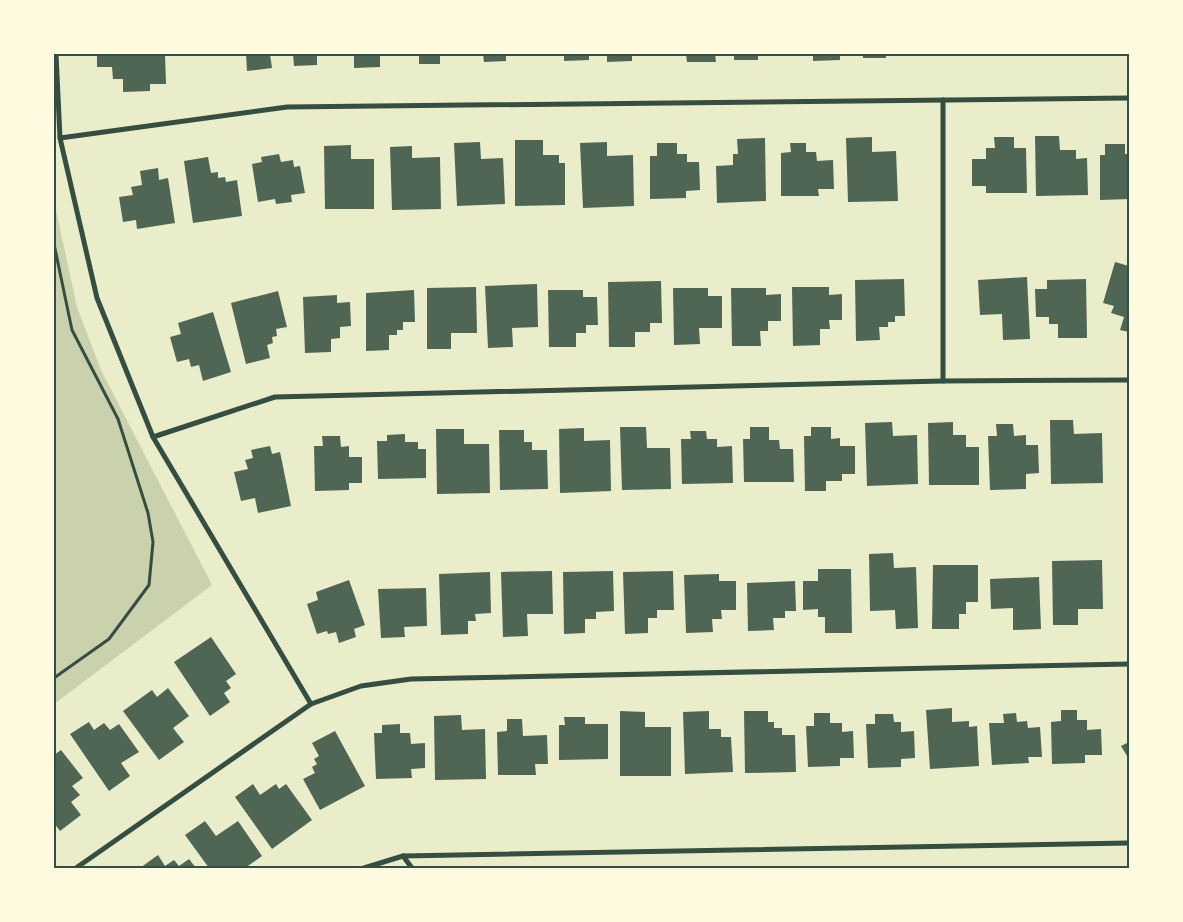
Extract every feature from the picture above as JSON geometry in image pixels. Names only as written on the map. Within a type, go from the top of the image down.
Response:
[{"type":"street","points":[[56,54],[60,138],[97,298],[153,438],[311,704]]},
{"type":"street","points":[[60,138],[287,107],[1129,98]]},
{"type":"street","points":[[943,100],[943,381]]},
{"type":"street","points":[[153,438],[275,397],[943,381],[1129,380]]},
{"type":"street","points":[[76,868],[311,704],[361,686],[411,679],[1129,664]]},
{"type":"street","points":[[364,868],[403,856],[1129,843]]},
{"type":"street","points":[[403,856],[412,868]]},
{"type":"path","points":[[54,244],[72,330],[118,419],[148,512],[153,542],[148,585],[109,638],[54,678]]},
{"type":"green space","points":[[54,201],[77,307],[101,370],[212,585],[54,704]]},
{"type":"building","points":[[97,54],[165,54],[166,84],[150,84],[150,91],[123,92],[123,79],[113,79],[112,67],[97,67]]},
{"type":"building","points":[[246,54],[270,54],[272,68],[247,71]]},
{"type":"building","points":[[293,54],[317,54],[317,65],[294,66]]},
{"type":"building","points":[[354,54],[380,54],[380,67],[354,68]]},
{"type":"building","points":[[419,54],[440,54],[440,64],[419,64]]},
{"type":"building","points":[[483,54],[506,54],[506,61],[484,62]]},
{"type":"building","points":[[564,54],[589,54],[589,60],[564,61]]},
{"type":"building","points":[[607,54],[632,54],[632,61],[607,62]]},
{"type":"building","points":[[686,54],[715,54],[716,62],[687,62]]},
{"type":"building","points":[[734,54],[758,54],[758,60],[734,60]]},
{"type":"building","points":[[813,54],[840,54],[840,60],[813,61]]},
{"type":"building","points":[[863,54],[886,54],[886,58],[863,58]]},
{"type":"building","points":[[924,54],[951,54],[951,56],[924,56]]},
{"type":"building","points":[[1005,54],[1031,54],[1031,56],[1005,56]]},
{"type":"building","points":[[1056,54],[1082,54],[1082,56],[1056,56]]},
{"type":"building","points":[[1035,136],[1059,136],[1060,150],[1076,150],[1076,159],[1087,158],[1088,195],[1036,196]]},
{"type":"building","points":[[872,137],[872,152],[896,151],[898,201],[848,202],[846,138]]},
{"type":"building","points":[[994,137],[1014,137],[1014,148],[1026,148],[1027,193],[986,193],[986,186],[972,186],[972,159],[986,159],[986,148],[995,148]]},
{"type":"building","points":[[765,138],[766,201],[717,203],[716,166],[733,165],[733,154],[738,154],[737,139]]},
{"type":"building","points":[[515,140],[543,140],[543,155],[559,155],[559,163],[565,163],[565,205],[515,206]]},
{"type":"building","points":[[480,142],[481,159],[503,158],[505,204],[457,206],[454,143]]},
{"type":"building","points":[[607,142],[607,156],[633,155],[634,206],[583,208],[580,143]]},
{"type":"building","points":[[657,143],[677,143],[677,154],[687,154],[687,162],[699,162],[700,190],[686,191],[686,198],[650,199],[650,156],[657,156]]},
{"type":"building","points":[[790,143],[806,143],[806,152],[816,152],[817,161],[833,160],[834,189],[818,189],[819,196],[781,196],[781,153],[791,152]]},
{"type":"building","points":[[1105,144],[1125,144],[1125,154],[1129,154],[1129,199],[1100,200],[1100,155],[1105,155]]},
{"type":"building","points":[[351,145],[351,159],[374,159],[374,209],[325,209],[324,146]]},
{"type":"building","points":[[412,146],[412,158],[440,157],[441,209],[392,210],[390,147]]},
{"type":"building","points":[[279,154],[281,162],[293,160],[294,167],[300,166],[305,193],[291,195],[292,202],[276,204],[275,199],[258,202],[252,164],[262,162],[261,157]]},
{"type":"building","points":[[208,157],[211,173],[218,172],[218,178],[225,177],[226,182],[237,180],[242,216],[193,223],[184,161]]},
{"type":"building","points":[[158,168],[159,180],[168,178],[175,223],[137,229],[136,220],[123,222],[119,197],[133,195],[131,187],[142,185],[140,171]]},
{"type":"building","points":[[1115,262],[1129,266],[1129,332],[1120,330],[1124,317],[1111,313],[1114,306],[1103,303]]},
{"type":"building","points":[[1027,277],[1030,339],[1003,340],[1002,314],[980,315],[978,280]]},
{"type":"building","points":[[904,279],[905,316],[895,316],[895,322],[888,322],[888,327],[879,327],[880,340],[856,341],[855,280]]},
{"type":"building","points":[[1086,279],[1087,338],[1058,338],[1058,324],[1049,324],[1049,317],[1036,317],[1035,289],[1047,289],[1047,280]]},
{"type":"building","points":[[661,281],[662,323],[650,323],[650,332],[635,332],[635,347],[609,347],[608,282]]},
{"type":"building","points":[[537,284],[538,327],[512,328],[513,347],[488,348],[485,286]]},
{"type":"building","points":[[476,287],[477,333],[451,333],[451,349],[427,349],[427,288]]},
{"type":"building","points":[[792,287],[829,287],[829,295],[842,294],[842,320],[829,320],[830,329],[820,329],[820,345],[793,346]]},
{"type":"building","points":[[673,288],[708,288],[708,296],[722,296],[722,328],[699,328],[700,344],[674,345]]},
{"type":"building","points":[[731,288],[766,288],[766,295],[781,294],[781,321],[768,321],[768,331],[760,331],[761,346],[732,346]]},
{"type":"building","points":[[414,290],[415,322],[403,322],[403,330],[397,330],[397,335],[389,335],[389,350],[366,351],[366,293]]},
{"type":"building","points":[[548,290],[583,290],[583,297],[597,297],[598,325],[586,325],[586,333],[576,333],[576,347],[549,347]]},
{"type":"building","points":[[278,291],[287,327],[276,329],[277,336],[272,337],[273,343],[267,345],[270,358],[246,364],[231,303]]},
{"type":"building","points":[[337,295],[337,303],[350,302],[351,326],[340,327],[340,338],[331,339],[331,352],[305,353],[303,297]]},
{"type":"building","points":[[213,312],[231,372],[203,381],[199,365],[191,367],[189,359],[177,362],[170,337],[181,334],[178,323]]},
{"type":"building","points":[[1050,420],[1073,420],[1074,434],[1102,433],[1103,483],[1051,484]]},
{"type":"building","points":[[892,422],[893,436],[917,435],[918,484],[867,486],[865,423]]},
{"type":"building","points":[[953,422],[953,435],[966,435],[966,447],[979,447],[979,485],[929,485],[928,423]]},
{"type":"building","points":[[996,424],[1013,424],[1014,436],[1026,435],[1026,445],[1038,445],[1039,473],[1026,474],[1026,489],[990,490],[988,436],[997,436]]},
{"type":"building","points":[[620,427],[646,427],[647,448],[670,448],[671,489],[622,490]]},
{"type":"building","points":[[750,427],[769,427],[769,440],[779,440],[780,449],[793,449],[794,482],[744,482],[743,439],[750,439]]},
{"type":"building","points":[[811,427],[831,427],[831,439],[840,438],[840,446],[855,446],[855,474],[842,474],[842,481],[826,481],[826,491],[805,491],[804,436],[811,436]]},
{"type":"building","points":[[584,428],[584,441],[610,440],[611,491],[560,493],[559,429]]},
{"type":"building","points":[[436,429],[464,429],[464,444],[489,444],[490,493],[437,494]]},
{"type":"building","points":[[499,430],[524,430],[524,442],[532,442],[532,450],[547,450],[548,489],[500,490]]},
{"type":"building","points":[[690,431],[706,431],[707,439],[717,439],[717,447],[732,446],[733,483],[682,484],[681,439],[691,439]]},
{"type":"building","points":[[405,434],[405,442],[418,442],[418,449],[426,449],[426,478],[378,479],[377,441],[387,441],[387,435]]},
{"type":"building","points":[[322,436],[340,436],[341,447],[349,446],[349,457],[362,457],[362,483],[349,483],[349,490],[315,491],[314,446],[323,446]]},
{"type":"building","points":[[270,446],[272,454],[280,452],[291,506],[258,513],[255,498],[241,501],[234,472],[248,469],[245,460],[253,458],[251,450]]},
{"type":"building","points":[[893,553],[894,568],[916,567],[918,628],[896,629],[895,610],[870,611],[869,554]]},
{"type":"building","points":[[1102,560],[1103,609],[1078,609],[1078,625],[1053,625],[1052,561]]},
{"type":"building","points":[[933,565],[978,565],[978,602],[966,602],[966,614],[959,614],[959,629],[932,629]]},
{"type":"building","points":[[818,569],[851,569],[852,633],[825,633],[825,617],[818,617],[818,609],[803,610],[803,581],[818,581]]},
{"type":"building","points":[[552,571],[553,614],[527,614],[528,636],[503,637],[501,572]]},
{"type":"building","points":[[613,571],[614,611],[596,612],[596,619],[585,619],[585,633],[564,634],[563,572]]},
{"type":"building","points":[[673,571],[674,610],[657,610],[657,618],[648,618],[648,633],[625,634],[623,572]]},
{"type":"building","points":[[490,572],[491,613],[475,614],[476,621],[468,621],[468,634],[441,635],[439,574]]},
{"type":"building","points":[[719,574],[719,581],[736,581],[736,610],[721,610],[722,619],[712,619],[713,632],[686,633],[684,575]]},
{"type":"building","points":[[1039,577],[1041,629],[1013,630],[1013,608],[991,609],[990,579]]},
{"type":"building","points":[[349,580],[365,625],[354,629],[356,637],[339,643],[336,632],[328,634],[327,631],[317,634],[307,604],[318,600],[316,592]]},
{"type":"building","points":[[795,581],[796,611],[785,611],[785,618],[773,618],[774,630],[748,631],[747,583]]},
{"type":"building","points":[[426,588],[427,626],[404,627],[405,637],[381,638],[378,589]]},
{"type":"building","points":[[211,637],[236,674],[226,681],[231,688],[224,693],[230,702],[210,716],[174,662]]},
{"type":"building","points":[[168,688],[189,716],[173,728],[184,742],[159,760],[123,711],[152,690],[157,697]]},
{"type":"building","points":[[952,708],[952,722],[969,721],[969,727],[977,726],[979,766],[930,769],[926,710]]},
{"type":"building","points":[[1061,710],[1077,710],[1077,720],[1087,720],[1087,730],[1101,729],[1102,755],[1085,755],[1085,763],[1052,764],[1051,722],[1061,721]]},
{"type":"building","points":[[620,711],[645,712],[645,727],[671,727],[671,776],[620,776]]},
{"type":"building","points":[[709,711],[709,729],[721,729],[721,737],[731,737],[733,772],[685,774],[683,712]]},
{"type":"building","points":[[744,711],[768,711],[768,722],[774,722],[774,728],[782,728],[782,735],[795,735],[796,772],[745,773]]},
{"type":"building","points":[[814,713],[830,713],[830,723],[842,723],[842,732],[853,731],[854,758],[840,758],[840,766],[808,767],[806,726],[814,726]]},
{"type":"building","points":[[1016,713],[1017,722],[1027,721],[1028,728],[1040,727],[1042,757],[1028,757],[1029,763],[992,765],[989,723],[1004,723],[1003,714]]},
{"type":"building","points":[[875,714],[893,714],[894,722],[901,722],[901,732],[914,731],[915,758],[901,759],[901,767],[868,768],[866,724],[875,724]]},
{"type":"building","points":[[461,715],[462,730],[485,729],[486,779],[435,780],[434,716]]},
{"type":"building","points":[[564,717],[585,717],[585,724],[608,724],[608,759],[559,760],[559,725],[565,725]]},
{"type":"building","points":[[507,719],[522,719],[523,736],[547,735],[548,764],[535,764],[536,775],[498,775],[497,732],[507,731]]},
{"type":"building","points":[[89,722],[94,730],[104,723],[110,730],[119,724],[139,752],[121,763],[130,776],[109,791],[70,734]]},
{"type":"building","points":[[400,724],[400,733],[410,733],[411,744],[425,743],[425,768],[411,769],[412,778],[376,779],[374,733],[382,733],[382,725]]},
{"type":"building","points":[[335,731],[365,786],[320,810],[303,779],[315,773],[312,767],[317,764],[314,759],[319,756],[312,743]]},
{"type":"building","points":[[1129,742],[1129,759],[1121,746]]},
{"type":"building","points":[[61,750],[83,778],[72,786],[80,795],[71,802],[81,815],[60,831],[54,823],[54,755]]},
{"type":"building","points":[[253,784],[260,795],[276,784],[279,789],[286,784],[312,820],[272,849],[235,797]]},
{"type":"building","points":[[205,821],[216,836],[238,821],[262,856],[245,868],[209,868],[185,835]]},
{"type":"building","points":[[158,855],[165,866],[174,860],[179,866],[189,859],[196,868],[140,868]]}]
